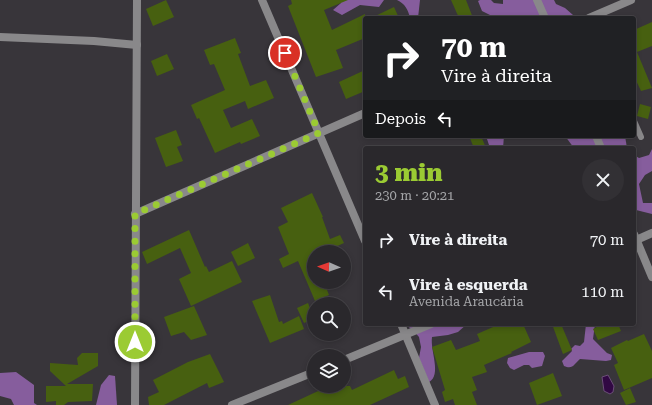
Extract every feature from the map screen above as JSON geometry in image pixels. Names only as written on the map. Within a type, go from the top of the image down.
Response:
[{"type":"street","points":[[135,405],[137,0]]},
{"type":"street","points":[[262,0],[363,236]]},
{"type":"street","points":[[537,0],[544,16]]},
{"type":"street","points":[[593,16],[631,0]]},
{"type":"street","points":[[0,37],[94,41],[137,45]]},
{"type":"street","points":[[135,214],[363,114]]},
{"type":"street","points":[[636,238],[652,233]]},
{"type":"street","points":[[636,240],[652,277]]},
{"type":"street","points":[[402,326],[435,405]]},
{"type":"street","points":[[351,357],[426,326]]},
{"type":"street","points":[[232,405],[307,375]]},
{"type":"lane","points":[[636,126],[641,137]]},
{"type":"shaded area","points":[[341,0],[384,0],[379,7],[360,5],[342,15],[333,10],[341,3]]},
{"type":"shaded area","points":[[397,0],[420,0],[418,16],[409,16],[406,7]]},
{"type":"shaded area","points":[[491,0],[494,3],[503,4],[503,0],[554,0],[556,4],[565,8],[573,15],[492,16],[482,11],[478,1]]},
{"type":"shaded area","points":[[487,138],[504,138],[503,146],[489,146]]},
{"type":"shaded area","points":[[566,138],[625,138],[627,146],[572,146]]},
{"type":"shaded area","points":[[652,149],[652,171],[645,175],[639,184],[643,203],[652,203],[652,214],[636,210],[636,156],[639,158],[649,155]]},
{"type":"shaded area","points":[[407,326],[465,326],[458,332],[432,337],[435,374],[433,379],[429,382],[419,358],[421,347],[419,337],[412,329]]},
{"type":"shaded area","points":[[586,326],[595,326],[593,339],[607,353],[612,355],[611,360],[580,359],[571,367],[564,366],[562,361],[572,351],[571,349],[575,345],[580,346],[584,342]]},
{"type":"shaded area","points":[[529,352],[543,352],[545,356],[542,366],[532,368],[529,365],[524,365],[514,370],[510,368],[507,363],[508,358]]},
{"type":"shaded area","points":[[16,372],[34,385],[34,403],[37,405],[14,405],[11,399],[0,396],[0,373]]},
{"type":"shaded area","points":[[109,375],[115,376],[117,405],[96,405],[101,385]]},
{"type":"shaded area","points":[[608,375],[614,386],[613,392],[610,394],[604,391],[602,377]]},
{"type":"building","points":[[166,0],[174,17],[153,26],[146,9]]},
{"type":"building","points":[[291,0],[348,0],[324,10],[332,30],[365,14],[365,16],[363,16],[363,39],[336,50],[343,68],[316,77],[288,6],[292,4]]},
{"type":"building","points":[[451,0],[466,0],[472,16],[458,16]]},
{"type":"building","points":[[394,7],[398,16],[375,16]]},
{"type":"building","points":[[652,22],[652,46],[637,52],[652,88],[641,91],[636,80],[636,29]]},
{"type":"building","points":[[235,38],[241,53],[238,54],[250,86],[266,80],[274,98],[248,109],[245,101],[223,110],[231,128],[252,119],[260,136],[241,144],[240,142],[215,153],[199,118],[197,119],[191,105],[225,90],[214,64],[210,65],[204,50]]},
{"type":"building","points":[[167,54],[174,69],[157,76],[151,61]]},
{"type":"building","points":[[363,71],[363,92],[346,99],[339,82]]},
{"type":"building","points":[[640,104],[651,107],[648,119],[637,116]]},
{"type":"building","points":[[176,130],[182,145],[177,147],[183,161],[166,167],[155,138]]},
{"type":"building","points":[[470,138],[482,138],[485,146],[473,146]]},
{"type":"building","points":[[312,193],[323,217],[330,239],[340,235],[344,243],[340,245],[307,245],[307,282],[298,261],[283,268],[279,259],[289,254],[278,227],[288,222],[281,208]]},
{"type":"building","points":[[189,230],[205,267],[206,266],[209,272],[232,261],[242,282],[191,306],[179,279],[191,273],[180,248],[147,264],[142,252]]},
{"type":"building","points":[[248,243],[255,258],[238,266],[231,252]]},
{"type":"building","points":[[310,289],[327,289],[329,295],[324,297],[313,297]]},
{"type":"building","points":[[270,295],[279,322],[282,321],[283,324],[299,316],[304,329],[270,343],[252,301]]},
{"type":"building","points":[[307,303],[307,322],[304,323],[297,308]]},
{"type":"building","points":[[194,306],[207,335],[191,340],[184,332],[171,336],[164,317]]},
{"type":"building","points":[[495,326],[524,326],[531,342],[511,352],[512,353],[484,365],[487,372],[472,377],[477,390],[472,392],[477,405],[455,405],[453,399],[445,402],[442,392],[445,390],[432,347],[451,340],[456,350],[480,341],[477,334]]},
{"type":"building","points":[[553,326],[562,326],[572,350],[563,354]]},
{"type":"building","points":[[598,326],[619,326],[621,331],[598,340],[593,329]]},
{"type":"building","points":[[644,334],[652,351],[652,378],[624,390],[614,365],[618,363],[611,348]]},
{"type":"building","points":[[82,353],[98,353],[98,366],[67,384],[93,384],[92,401],[68,402],[64,405],[56,405],[56,401],[46,402],[46,386],[66,386],[50,371],[50,363],[78,365],[77,358]]},
{"type":"building","points":[[210,354],[224,382],[209,388],[207,383],[164,405],[149,405],[148,397],[159,392],[153,380],[188,362]]},
{"type":"building","points":[[394,370],[398,379],[405,376],[409,387],[370,405],[288,405],[314,393],[351,393],[351,388],[352,390]]},
{"type":"building","points":[[553,373],[562,396],[537,405],[529,383]]},
{"type":"building","points":[[630,388],[636,402],[626,405],[620,393]]},
{"type":"route","points":[[135,342],[135,214],[319,133],[285,53]]}]
